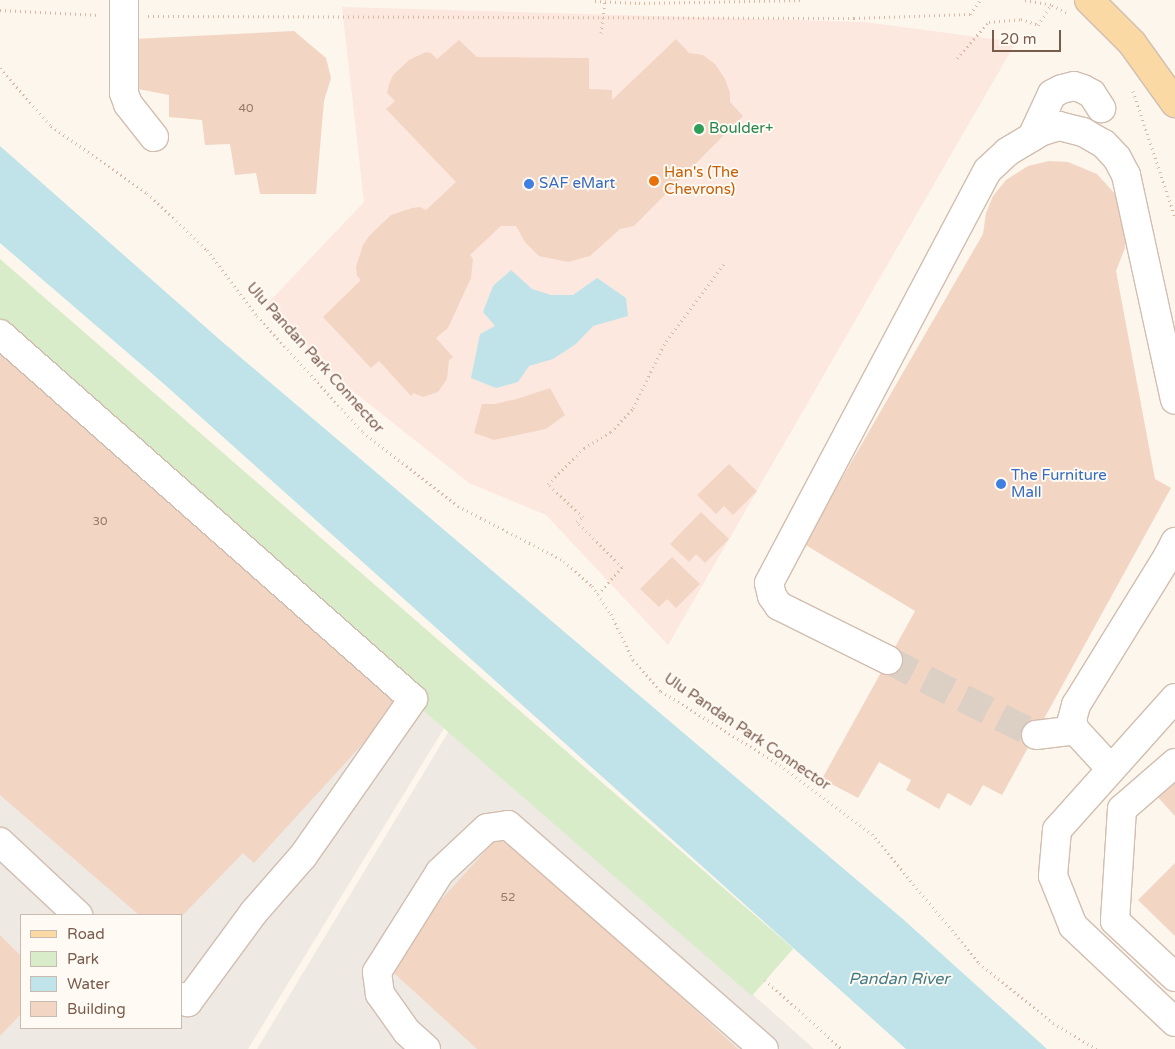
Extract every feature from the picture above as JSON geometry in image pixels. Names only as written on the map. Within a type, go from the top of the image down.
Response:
[{"type":"main road","points":[[1089,0],[1132,43],[1175,104]]},
{"type":"lane","points":[[124,8],[124,93],[128,104],[154,137]]},
{"type":"lane","points":[[1032,137],[1052,94],[1062,89],[1074,86],[1084,88],[1092,94],[1101,108]]},
{"type":"lane","points":[[888,660],[779,606],[772,596],[769,583],[988,170],[1007,152],[1032,137],[1059,126],[1083,132],[1104,144],[1117,158],[1126,175],[1175,400]]},
{"type":"lane","points":[[0,334],[413,699],[303,856],[254,912],[188,1002],[182,998]]},
{"type":"lane","points":[[1111,769],[1075,730],[1072,720],[1076,705],[1175,542]]},
{"type":"lane","points":[[1175,698],[1057,830],[1053,876],[1073,926],[1175,1022]]},
{"type":"lane","points":[[1036,735],[1075,730]]},
{"type":"lane","points":[[1175,763],[1122,809],[1115,921],[1175,977]]},
{"type":"lane","points":[[426,1049],[407,1032],[380,994],[377,972],[440,872],[487,828],[508,825],[764,1049]]},
{"type":"lane","points":[[0,842],[77,914]]},
{"type":"path","points":[[595,1],[804,0]]},
{"type":"path","points":[[0,10],[124,8],[604,17],[854,18],[970,14],[980,0]]},
{"type":"path","points":[[601,33],[605,2]]},
{"type":"path","points":[[957,58],[989,22],[1021,19],[1038,25],[1052,5]]},
{"type":"path","name":"Ulu Pandan Park Connector","points":[[0,68],[52,126],[147,193],[207,250],[257,316],[363,432],[458,506],[564,561],[592,586],[598,594],[611,614],[633,660],[661,691],[780,765],[872,834],[979,963],[1053,1023],[1097,1049]]},
{"type":"path","points":[[1131,86],[1175,217]]},
{"type":"path","points":[[598,594],[622,567],[577,522],[583,517],[548,484],[584,448],[611,432],[633,408],[666,341],[725,262]]},
{"type":"path","points":[[765,980],[842,1049]]},
{"type":"shaded area","points":[[342,7],[864,22],[1016,42],[668,645],[546,515],[469,483],[335,377],[268,303],[364,202]]},
{"type":"shaded area","points":[[0,329],[446,725],[248,1049],[0,1049]]},
{"type":"shaded area","points":[[452,726],[814,1049],[257,1049]]},
{"type":"green space","points":[[0,259],[793,949],[752,996],[0,342]]},
{"type":"water","name":"Pandan River","points":[[0,146],[219,339],[904,920],[1047,1049],[906,1049],[164,384],[0,243]]},
{"type":"water","points":[[511,270],[532,289],[551,295],[573,295],[597,278],[626,298],[628,316],[593,326],[576,344],[553,359],[529,366],[518,382],[496,388],[471,378],[480,334],[495,326],[483,312],[493,286]]},
{"type":"building","points":[[294,31],[326,58],[331,78],[324,101],[316,194],[260,194],[256,173],[235,175],[230,144],[205,145],[202,120],[169,117],[169,95],[138,89],[133,39]]},
{"type":"building","points":[[676,39],[689,53],[703,55],[715,64],[725,79],[730,93],[730,102],[743,116],[634,226],[620,229],[590,256],[568,262],[539,256],[525,242],[516,226],[501,226],[470,255],[473,259],[471,278],[448,328],[436,338],[453,357],[449,360],[447,379],[438,392],[423,397],[413,393],[411,396],[379,361],[371,368],[323,317],[361,280],[357,276],[356,267],[363,245],[369,236],[391,215],[412,208],[420,207],[426,210],[456,182],[386,109],[395,101],[387,93],[393,75],[409,60],[426,52],[431,53],[437,59],[459,40],[477,57],[589,58],[589,89],[612,90],[612,100]]},
{"type":"building","name":"The Furniture Mall","points":[[1049,161],[1068,162],[1097,174],[1116,195],[1126,223],[1125,248],[1116,271],[1155,479],[1171,488],[1002,795],[983,785],[971,806],[948,793],[939,809],[906,790],[911,780],[879,762],[858,798],[822,779],[915,611],[804,544],[983,234],[986,213],[993,196],[1006,180],[1028,166]]},
{"type":"building","points":[[0,342],[401,702],[254,863],[243,853],[182,916],[182,914],[138,914],[0,795]]},
{"type":"building","points":[[550,388],[565,415],[546,429],[494,440],[474,433],[482,404],[495,404]]},
{"type":"building","points":[[729,464],[757,491],[733,515],[724,506],[716,514],[697,495]]},
{"type":"building","points":[[701,512],[729,539],[705,563],[696,554],[689,562],[670,544]]},
{"type":"building","points":[[672,557],[700,584],[676,608],[667,599],[659,607],[640,589]]},
{"type":"building","points":[[1175,778],[1175,816],[1155,794]]},
{"type":"building","points":[[502,833],[738,1049],[477,1049],[383,963]]},
{"type":"building","points":[[1175,863],[1175,936],[1138,900]]},
{"type":"building","points":[[0,935],[20,955],[20,1015],[0,1036]]},
{"type":"tunnel","points":[[888,660],[1036,735]]},
{"type":"place","name":"Boulder+","points":[[699,129]]},
{"type":"place","name":"Han's (The Chevrons)","points":[[654,181]]},
{"type":"place","name":"SAF eMart","points":[[529,184]]},
{"type":"place","name":"The Furniture Mall","points":[[1001,484]]}]
